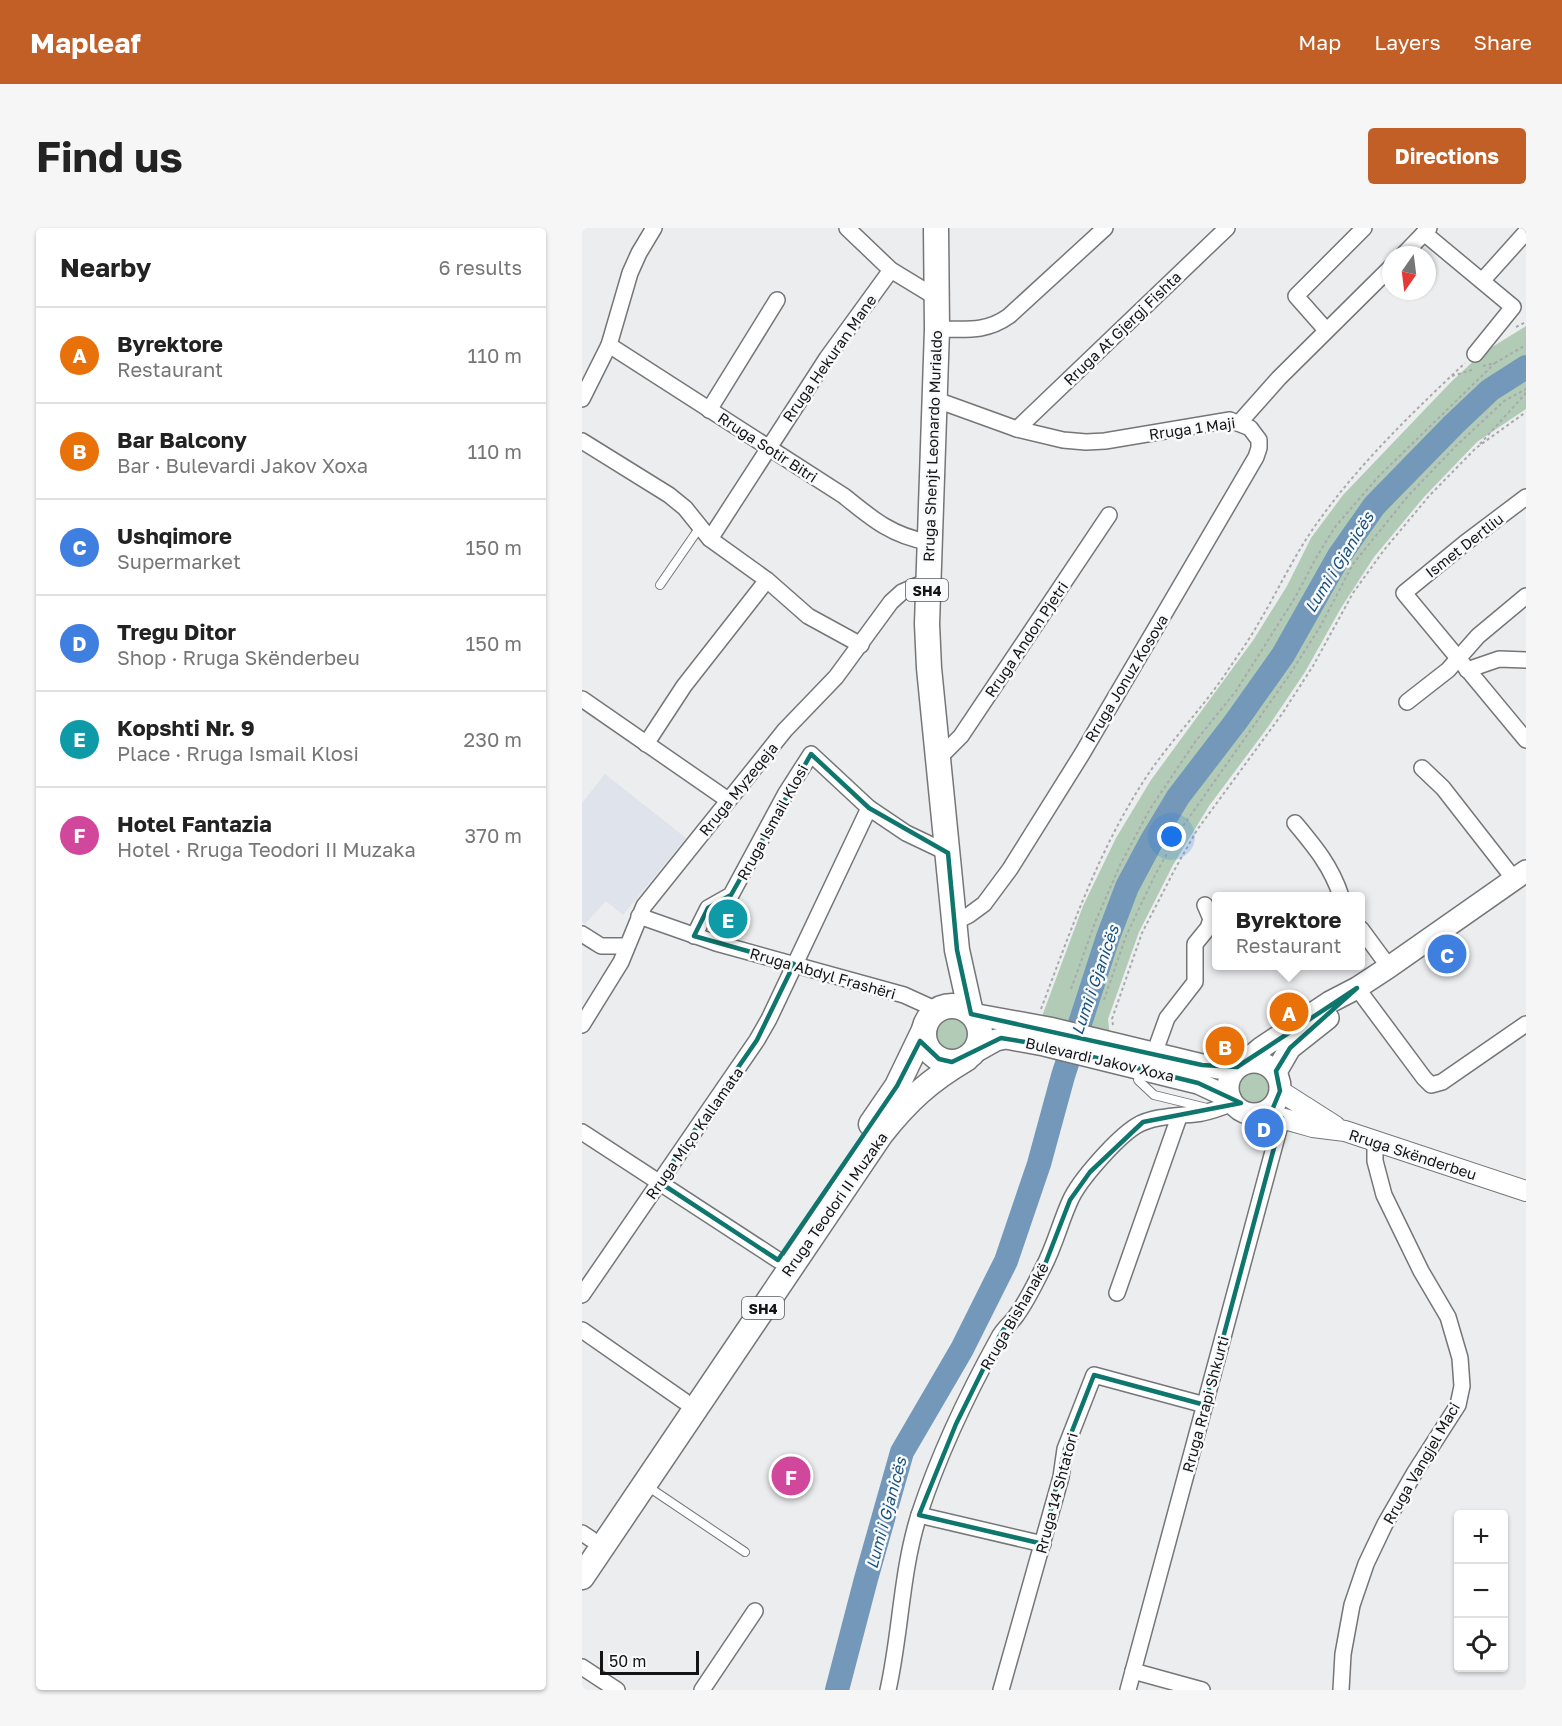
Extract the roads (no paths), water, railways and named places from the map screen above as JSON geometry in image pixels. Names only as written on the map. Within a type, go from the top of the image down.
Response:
[{"type":"main road","name":"Rruga Shenjt Leonardo Murialdo","points":[[936,228],[937,329],[927,581],[929,668],[957,950],[971,1013]]},
{"type":"main road","points":[[1358,988],[1337,1011],[1290,1048],[1278,1082],[1277,1102],[1273,1115],[1246,1113],[1226,1104],[1229,1078],[1271,1041],[1330,1002],[1358,988],[1520,875]]},
{"type":"main road","name":"Rruga Shenjt Leonardo Murialdo","points":[[939,1009],[957,950]]},
{"type":"main road","points":[[939,1009],[956,1006],[971,1013]]},
{"type":"main road","name":"SH4","points":[[924,1030],[930,1017],[939,1009]]},
{"type":"main road","name":"Bulevardi Jakov Xoxa","points":[[971,1013],[1147,1061],[1207,1085],[1226,1104]]},
{"type":"main road","name":"SH4","points":[[968,1056],[978,1046],[980,1036],[979,1026],[971,1013]]},
{"type":"main road","points":[[924,1030],[926,1044],[936,1057],[952,1062],[968,1056]]},
{"type":"main road","name":"Rruga Teodori II Muzaka","points":[[585,1542],[684,1401],[897,1086],[924,1030]]},
{"type":"main road","name":"Bulevardi Jakov Xoxa","points":[[968,1056],[996,1040],[1043,1033]]},
{"type":"main road","name":"Rruga Teodori II Muzaka","points":[[582,1577],[881,1134],[905,1105],[924,1087],[968,1056]]},
{"type":"main road","name":"Bulevardi Jakov Xoxa","points":[[1147,1061],[1218,1068],[1240,1066]]},
{"type":"main road","points":[[1240,1066],[1254,1061],[1266,1064],[1278,1082]]},
{"type":"street","points":[[584,391],[609,345],[630,273],[654,228]]},
{"type":"street","points":[[847,228],[891,270],[937,298]]},
{"type":"street","points":[[937,329],[969,330],[997,325],[1105,228]]},
{"type":"street","name":"Rruga At Gjergj Fishta","points":[[1017,429],[1227,228]]},
{"type":"street","points":[[1326,330],[1296,296],[1364,228]]},
{"type":"street","points":[[1411,246],[1426,230],[1513,307],[1474,354]]},
{"type":"street","points":[[1482,281],[1526,232]]},
{"type":"street","name":"Rruga Hekuran Mane","points":[[706,532],[768,448],[827,358],[891,270]]},
{"type":"street","name":"Rruga 1 Maji","points":[[934,399],[1017,429],[1063,440],[1093,442],[1220,421],[1230,420],[1239,423],[1279,378],[1382,276]]},
{"type":"street","points":[[709,410],[777,300]]},
{"type":"street","name":"Rruga Sotir Bitri","points":[[609,345],[844,496],[880,524],[910,539],[928,542]]},
{"type":"street","name":"Rruga Jonuz Kosova","points":[[955,922],[984,904],[1010,869],[1094,733],[1246,475],[1260,447],[1259,440],[1253,431],[1239,423]]},
{"type":"street","points":[[582,441],[669,495],[685,508],[706,532],[768,580],[808,616],[861,645]]},
{"type":"street","name":"Ismet Dertliu","points":[[1462,665],[1404,593],[1526,497]]},
{"type":"street","name":"Rruga Andon Pjetri","points":[[938,759],[961,736],[1109,515]]},
{"type":"street","points":[[646,744],[684,686],[768,580]]},
{"type":"street","name":"Rruga Myzeqeja","points":[[582,1025],[621,962],[644,906],[784,730],[836,677],[896,597],[927,581]]},
{"type":"street","points":[[1462,665],[1478,636],[1526,596]]},
{"type":"street","points":[[1407,702],[1448,670],[1462,665],[1499,659],[1526,660]]},
{"type":"street","points":[[1462,665],[1526,740]]},
{"type":"street","points":[[582,699],[728,800]]},
{"type":"street","name":"Rruga Ismail Klosi","points":[[694,936],[708,908],[731,895],[786,793],[810,754],[869,808],[906,833],[948,853]]},
{"type":"street","points":[[1422,768],[1520,875]]},
{"type":"street","name":"Rruga Miço Kallamata","points":[[582,1295],[757,1040],[869,808]]},
{"type":"street","points":[[1295,823],[1327,863],[1339,892]]},
{"type":"street","name":"Bulevardi Jakov Xoxa","points":[[1147,1061],[1167,1018],[1195,982],[1195,944],[1208,928],[1211,919],[1205,905]]},
{"type":"street","name":"Rruga Abdyl Frashëri","points":[[639,916],[694,936],[904,995],[939,1009]]},
{"type":"street","points":[[1365,934],[1389,967]]},
{"type":"street","points":[[584,941],[601,946],[627,946]]},
{"type":"street","points":[[1358,988],[1424,1078],[1431,1084],[1442,1082],[1526,1024]]},
{"type":"street","points":[[1278,1082],[1307,1110],[1345,1131]]},
{"type":"street","name":"Rruga Bishanakë","points":[[888,1690],[902,1595],[920,1515],[939,1463],[1000,1335],[1015,1317],[1034,1287],[1054,1245],[1075,1191],[1128,1132],[1143,1122],[1179,1117],[1226,1104]]},
{"type":"street","name":"Rruga Skënderbeu","points":[[1273,1115],[1375,1140],[1526,1191]]},
{"type":"street","name":"Rruga Rrapi Shkurti","points":[[1128,1690],[1206,1404],[1273,1115]]},
{"type":"street","points":[[1117,1293],[1179,1117]]},
{"type":"street","points":[[584,1138],[659,1182],[778,1260]]},
{"type":"street","name":"Rruga Vangjel Maci","points":[[1341,1690],[1343,1654],[1352,1605],[1366,1564],[1385,1524],[1415,1472],[1458,1405],[1462,1386],[1460,1358],[1448,1317],[1421,1271],[1384,1195],[1375,1161],[1375,1140]]},
{"type":"street","points":[[582,1330],[684,1401]]},
{"type":"street","name":"Rruga 14 Shtatori","points":[[1001,1690],[1061,1477],[1065,1449],[1094,1375],[1206,1404]]},
{"type":"street","points":[[920,1515],[1043,1544]]},
{"type":"street","points":[[702,1690],[755,1611]]},
{"type":"street","points":[[582,1667],[617,1690]]},
{"type":"street","points":[[1133,1671],[1202,1690]]},
{"type":"lane","points":[[660,585],[706,532]]},
{"type":"lane","points":[[644,1484],[745,1552]]},
{"type":"waterway","name":"Lumi i Gjanicës","points":[[837,1690],[902,1452],[962,1349],[1006,1261],[1039,1164],[1063,1076],[1108,937],[1127,887],[1178,797],[1283,655],[1339,556],[1374,506],[1490,390],[1526,367]]},
{"type":"place","name":"Kopshti Nr. 9","points":[[728,919]]},
{"type":"place","name":"Ushqimore","points":[[1447,954]]},
{"type":"place","name":"Byrektore","points":[[1289,1012]]},
{"type":"place","name":"Bar Balcony","points":[[1225,1046]]},
{"type":"place","name":"Tregu Ditor","points":[[1264,1128]]},
{"type":"place","name":"Hotel Fantazia","points":[[791,1476]]}]
